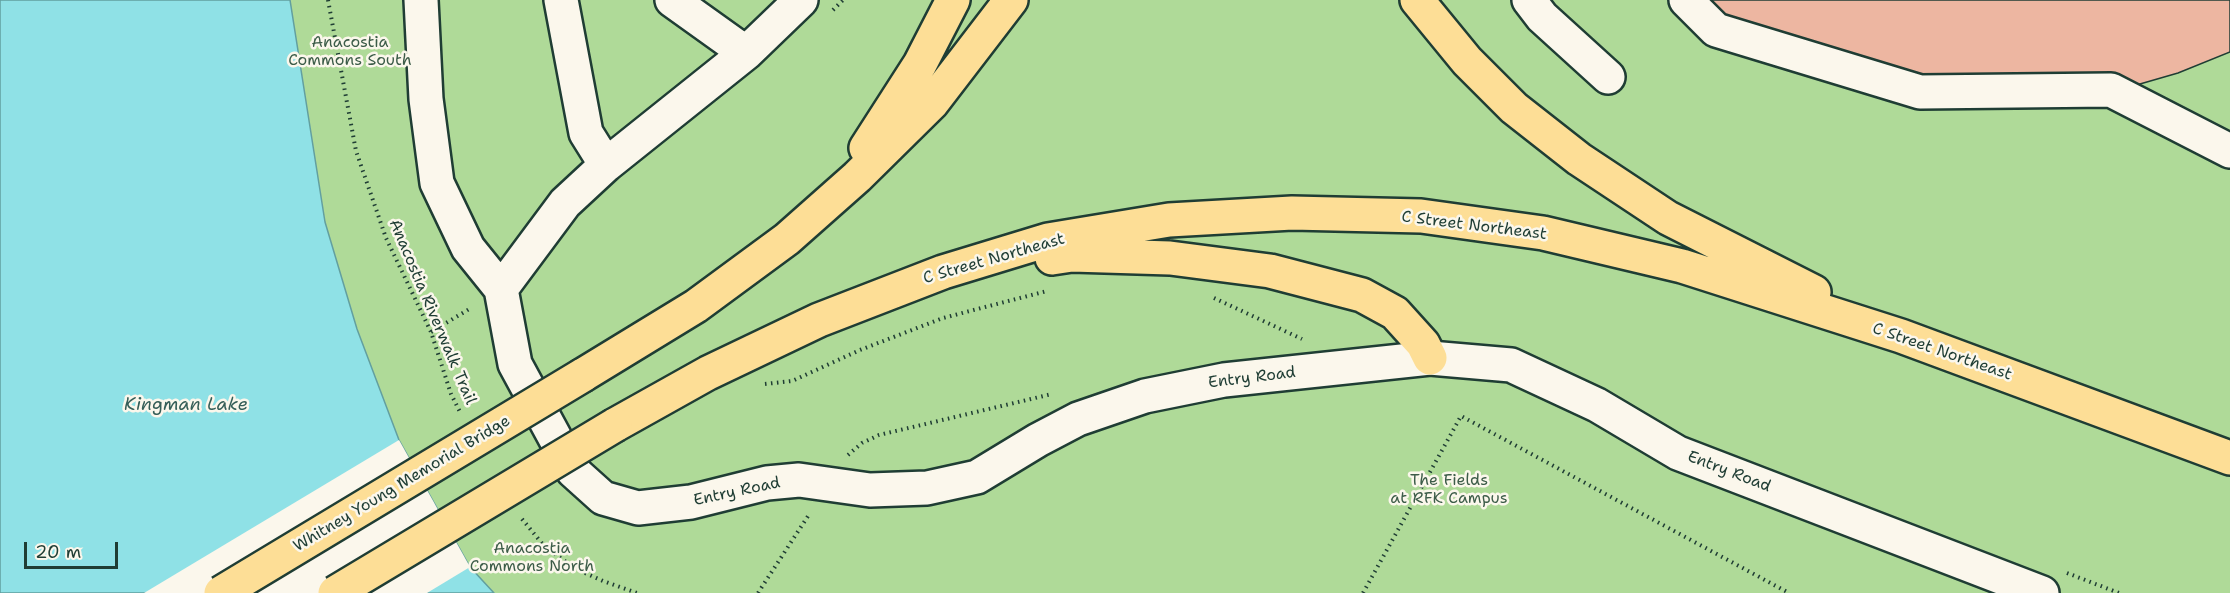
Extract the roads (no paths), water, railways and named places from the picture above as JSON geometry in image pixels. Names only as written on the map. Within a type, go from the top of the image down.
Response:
[{"type":"main road","points":[[787,239],[869,145],[920,64],[953,0]]},
{"type":"main road","points":[[787,239],[857,177],[932,103],[1011,0]]},
{"type":"main road","points":[[1417,0],[1467,61],[1514,108],[1579,159],[1668,218],[1901,336]]},
{"type":"main road","name":"C Street Northeast","points":[[335,593],[615,425],[708,373],[819,320],[943,272],[1048,240],[1169,220],[1292,213],[1421,216],[1543,233],[1682,266],[1901,336],[2230,458]]},
{"type":"main road","name":"Whitney Young Memorial Bridge","points":[[221,593],[696,306],[787,239]]},
{"type":"main road","points":[[943,272],[1072,255],[1170,258],[1270,271],[1370,299],[1395,313],[1423,344],[1430,358]]},
{"type":"street","points":[[421,0],[426,99],[437,183],[468,248],[501,289],[565,203],[606,165],[746,53],[801,0]]},
{"type":"street","points":[[561,0],[586,133],[606,165]]},
{"type":"street","points":[[672,0],[746,53]]},
{"type":"street","points":[[1529,0],[1542,17],[1608,77]]},
{"type":"street","points":[[1686,0],[1716,30],[1920,92],[2111,90],[2230,151]]},
{"type":"street","name":"Entry Road","points":[[501,289],[515,364],[573,471],[603,498],[638,508],[692,502],[766,483],[799,480],[870,490],[927,488],[977,477],[1078,419],[1145,396],[1224,380],[1430,358],[1511,365],[1597,405],[1678,453],[2042,593]]},
{"type":"water","name":"Kingman Lake","points":[[0,0],[290,0],[325,222],[357,329],[399,440],[470,567],[494,593],[0,593]]},
{"type":"park label","name":"Anacostia Commons South","points":[[350,52]]},
{"type":"park label","name":"The Fields at RFK Campus","points":[[1449,490]]},
{"type":"park label","name":"Anacostia Commons North","points":[[532,558]]}]
